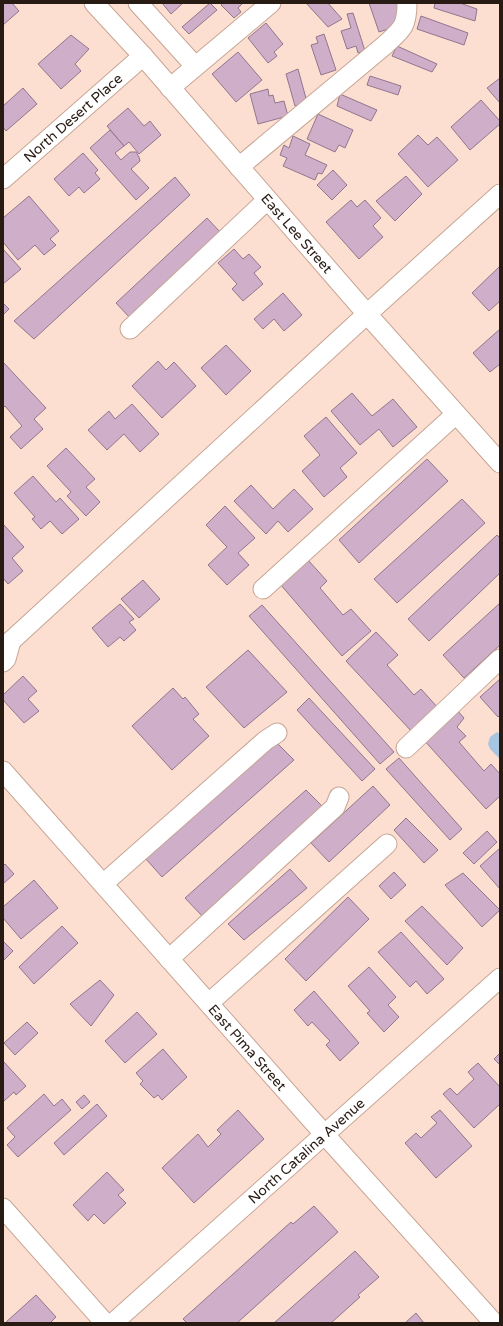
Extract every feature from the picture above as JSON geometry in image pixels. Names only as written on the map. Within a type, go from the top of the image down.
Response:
[{"type":"street","name":"East Lee Street","points":[[94,3],[456,414],[497,454]]},
{"type":"street","points":[[138,3],[195,66]]},
{"type":"street","points":[[170,88],[271,3]]},
{"type":"street","points":[[238,167],[396,36],[407,18],[407,3]]},
{"type":"street","name":"North Desert Place","points":[[3,179],[142,56]]},
{"type":"street","points":[[3,662],[6,659],[7,641],[500,194]]},
{"type":"street","points":[[130,329],[267,200]]},
{"type":"street","points":[[263,589],[456,414]]},
{"type":"street","points":[[406,748],[500,659]]},
{"type":"street","points":[[103,884],[266,740],[277,733]]},
{"type":"street","name":"East Pima Street","points":[[3,771],[325,1135],[494,1323]]},
{"type":"street","points":[[169,959],[335,807],[339,797]]},
{"type":"street","points":[[209,1003],[387,844]]},
{"type":"street","name":"North Catalina Avenue","points":[[113,1323],[500,978]]},
{"type":"street","points":[[3,1208],[105,1323]]},
{"type":"water","points":[[497,732],[500,734],[500,759],[490,749],[488,744],[490,737]]},
{"type":"building","points":[[3,3],[12,3],[19,11],[3,25]]},
{"type":"building","points":[[162,3],[183,3],[171,14]]},
{"type":"building","points":[[210,3],[217,10],[189,34],[182,27]]},
{"type":"building","points":[[223,3],[243,3],[238,8],[241,12],[234,18],[221,5]]},
{"type":"building","points":[[306,3],[328,3],[342,19],[328,27]]},
{"type":"building","points":[[369,3],[398,3],[402,18],[397,26],[379,32]]},
{"type":"building","points":[[435,3],[460,3],[477,9],[475,21],[434,8]]},
{"type":"building","points":[[353,13],[365,51],[358,53],[356,46],[347,49],[341,31],[351,28],[347,14]]},
{"type":"building","points":[[421,16],[468,33],[464,45],[417,29]]},
{"type":"building","points":[[266,23],[283,44],[274,52],[277,56],[268,63],[248,38]]},
{"type":"building","points":[[324,34],[336,70],[321,75],[311,45],[318,43],[316,37]]},
{"type":"building","points":[[71,35],[89,49],[75,64],[81,71],[61,89],[38,64]]},
{"type":"building","points":[[397,46],[437,64],[432,72],[392,56]]},
{"type":"building","points":[[238,52],[262,80],[236,102],[212,74]]},
{"type":"building","points":[[298,69],[307,102],[295,106],[286,74]]},
{"type":"building","points":[[370,76],[401,86],[398,95],[367,85]]},
{"type":"building","points":[[500,78],[500,103],[487,88]]},
{"type":"building","points":[[23,88],[37,104],[6,131],[3,127],[3,106]]},
{"type":"building","points":[[268,89],[269,96],[273,95],[275,103],[284,101],[288,116],[258,124],[250,94]]},
{"type":"building","points":[[340,94],[377,110],[371,121],[337,106]]},
{"type":"building","points":[[481,100],[500,121],[500,124],[470,150],[451,127]]},
{"type":"building","points":[[128,108],[144,126],[150,121],[161,135],[139,154],[129,142],[124,146],[107,126]]},
{"type":"building","points":[[318,114],[353,130],[345,148],[339,145],[335,152],[307,139]]},
{"type":"building","points":[[110,130],[124,146],[115,153],[121,160],[130,152],[136,152],[139,157],[140,161],[131,169],[149,188],[136,200],[90,148]]},
{"type":"building","points":[[418,135],[428,145],[437,137],[458,160],[428,187],[398,154]]},
{"type":"building","points":[[293,136],[310,144],[305,155],[327,165],[322,174],[318,173],[315,180],[283,166],[287,158],[280,155],[284,145],[289,148]]},
{"type":"building","points":[[83,153],[98,170],[95,173],[100,179],[84,193],[79,187],[69,196],[54,179]]},
{"type":"building","points":[[333,170],[347,185],[332,200],[317,185]]},
{"type":"building","points":[[406,176],[422,194],[395,221],[376,201]]},
{"type":"building","points":[[175,177],[190,195],[34,339],[14,321]]},
{"type":"building","points":[[29,196],[59,231],[50,239],[56,245],[44,255],[35,245],[18,260],[3,242],[3,218]]},
{"type":"building","points":[[351,200],[357,207],[365,200],[381,218],[373,226],[383,237],[359,259],[326,222]]},
{"type":"building","points":[[207,218],[221,233],[131,319],[116,303]]},
{"type":"building","points":[[3,249],[21,269],[3,284]]},
{"type":"building","points":[[234,249],[243,259],[249,254],[261,267],[254,273],[263,284],[243,301],[232,289],[237,284],[218,263]]},
{"type":"building","points":[[499,267],[500,301],[489,311],[472,293]]},
{"type":"building","points":[[283,293],[302,315],[284,331],[274,319],[263,329],[254,319]]},
{"type":"building","points":[[3,303],[9,309],[3,315]]},
{"type":"building","points":[[500,329],[500,364],[490,372],[473,353]]},
{"type":"building","points":[[226,345],[251,371],[226,395],[201,368]]},
{"type":"building","points":[[158,361],[166,370],[174,362],[196,386],[162,418],[132,386]]},
{"type":"building","points":[[3,362],[46,408],[34,419],[43,429],[21,449],[10,437],[22,426],[5,406],[3,408]]},
{"type":"building","points":[[352,393],[372,416],[393,399],[417,427],[393,447],[379,429],[360,445],[331,411]]},
{"type":"building","points":[[132,404],[159,434],[140,452],[124,434],[107,450],[88,430],[109,411],[115,419]]},
{"type":"building","points":[[326,417],[357,453],[340,468],[347,477],[324,497],[302,471],[320,455],[304,436]]},
{"type":"building","points":[[66,448],[95,479],[86,487],[100,502],[86,516],[67,496],[71,492],[47,466]]},
{"type":"building","points":[[427,459],[448,481],[359,563],[339,540]]},
{"type":"building","points":[[33,476],[56,502],[60,498],[79,519],[62,534],[50,521],[41,529],[32,519],[35,517],[14,493]]},
{"type":"building","points":[[251,485],[273,509],[294,489],[313,509],[288,532],[278,521],[266,534],[234,501]]},
{"type":"building","points":[[462,499],[485,523],[397,603],[374,579]]},
{"type":"building","points":[[225,506],[255,538],[238,553],[249,565],[227,585],[208,565],[227,547],[206,525]]},
{"type":"building","points":[[3,524],[24,547],[12,558],[23,571],[8,584],[3,578]]},
{"type":"building","points":[[497,535],[500,538],[500,573],[429,641],[408,619]]},
{"type":"building","points":[[308,560],[327,581],[320,588],[343,615],[351,609],[371,631],[342,656],[280,584]]},
{"type":"building","points":[[143,580],[160,599],[139,618],[121,599]]},
{"type":"building","points":[[500,603],[500,645],[464,678],[443,655]]},
{"type":"building","points":[[120,604],[134,619],[129,622],[136,630],[124,641],[120,637],[108,647],[92,628]]},
{"type":"building","points":[[262,605],[394,752],[380,764],[249,616]]},
{"type":"building","points":[[376,632],[398,655],[387,665],[414,695],[421,689],[439,709],[413,733],[346,661]]},
{"type":"building","points":[[248,650],[287,692],[244,728],[206,687]]},
{"type":"building","points":[[23,676],[37,691],[28,699],[39,711],[24,723],[3,700],[3,695]]},
{"type":"building","points":[[500,679],[500,715],[498,717],[480,697]]},
{"type":"building","points":[[173,688],[183,699],[185,697],[199,714],[193,719],[209,736],[172,770],[132,726]]},
{"type":"building","points":[[309,698],[375,769],[362,781],[297,710]]},
{"type":"building","points":[[456,709],[464,718],[457,727],[466,736],[459,742],[484,771],[491,764],[500,774],[500,796],[486,809],[423,739]]},
{"type":"building","points":[[274,740],[294,760],[162,877],[145,858]]},
{"type":"building","points":[[399,758],[462,829],[450,840],[386,769]]},
{"type":"building","points":[[373,786],[390,805],[329,862],[311,843]]},
{"type":"building","points":[[306,790],[325,809],[203,917],[185,898]]},
{"type":"building","points":[[406,818],[438,850],[424,863],[394,830]]},
{"type":"building","points":[[487,831],[497,842],[474,864],[463,853]]},
{"type":"building","points":[[500,848],[500,889],[480,866]]},
{"type":"building","points":[[5,864],[14,874],[3,884],[3,866]]},
{"type":"building","points":[[290,869],[307,888],[244,940],[228,924]]},
{"type":"building","points":[[394,872],[406,885],[391,899],[379,886]]},
{"type":"building","points":[[463,873],[500,910],[482,927],[445,885]]},
{"type":"building","points":[[34,880],[58,908],[21,939],[3,918],[3,907]]},
{"type":"building","points":[[348,897],[369,919],[306,981],[285,959]]},
{"type":"building","points":[[422,906],[463,948],[447,965],[405,921]]},
{"type":"building","points":[[62,926],[78,943],[34,984],[19,967]]},
{"type":"building","points":[[401,932],[444,979],[427,994],[416,981],[410,987],[378,952]]},
{"type":"building","points":[[3,941],[13,951],[3,961]]},
{"type":"building","points":[[369,967],[396,997],[388,1005],[399,1017],[384,1032],[367,1013],[370,1011],[348,986]]},
{"type":"building","points":[[100,980],[114,995],[91,1026],[70,1004]]},
{"type":"building","points":[[314,991],[359,1043],[340,1061],[326,1045],[330,1041],[312,1022],[308,1026],[294,1010]]},
{"type":"building","points":[[137,1012],[157,1034],[125,1063],[105,1041]]},
{"type":"building","points":[[27,1022],[38,1033],[15,1055],[4,1043]]},
{"type":"building","points":[[163,1049],[187,1077],[162,1100],[158,1095],[154,1098],[140,1084],[143,1081],[136,1073]]},
{"type":"building","points":[[500,1053],[500,1065],[494,1059]]},
{"type":"building","points":[[3,1061],[26,1086],[16,1095],[14,1092],[4,1101],[3,1100]]},
{"type":"building","points":[[478,1063],[500,1087],[500,1104],[474,1128],[443,1094],[450,1088],[457,1095],[474,1079],[468,1072]]},
{"type":"building","points":[[44,1094],[54,1106],[62,1099],[71,1110],[18,1157],[7,1145],[15,1137],[7,1128]]},
{"type":"building","points":[[84,1095],[90,1102],[82,1109],[76,1102]]},
{"type":"building","points":[[97,1104],[107,1116],[64,1155],[54,1143]]},
{"type":"building","points":[[238,1110],[264,1139],[194,1203],[162,1168],[198,1134],[208,1147],[221,1134],[217,1130]]},
{"type":"building","points":[[440,1110],[472,1146],[436,1178],[405,1143],[416,1133],[421,1138],[437,1123],[431,1117]]},
{"type":"building","points":[[107,1172],[124,1190],[118,1195],[126,1203],[104,1224],[94,1214],[88,1221],[73,1205]]},
{"type":"building","points":[[314,1206],[338,1232],[237,1323],[187,1323],[183,1319],[291,1222],[293,1224]]},
{"type":"building","points":[[355,1251],[379,1277],[358,1295],[360,1297],[331,1323],[274,1323]]},
{"type":"building","points":[[36,1295],[56,1317],[50,1323],[5,1323]]},
{"type":"building","points":[[416,1313],[424,1323],[405,1323]]}]
